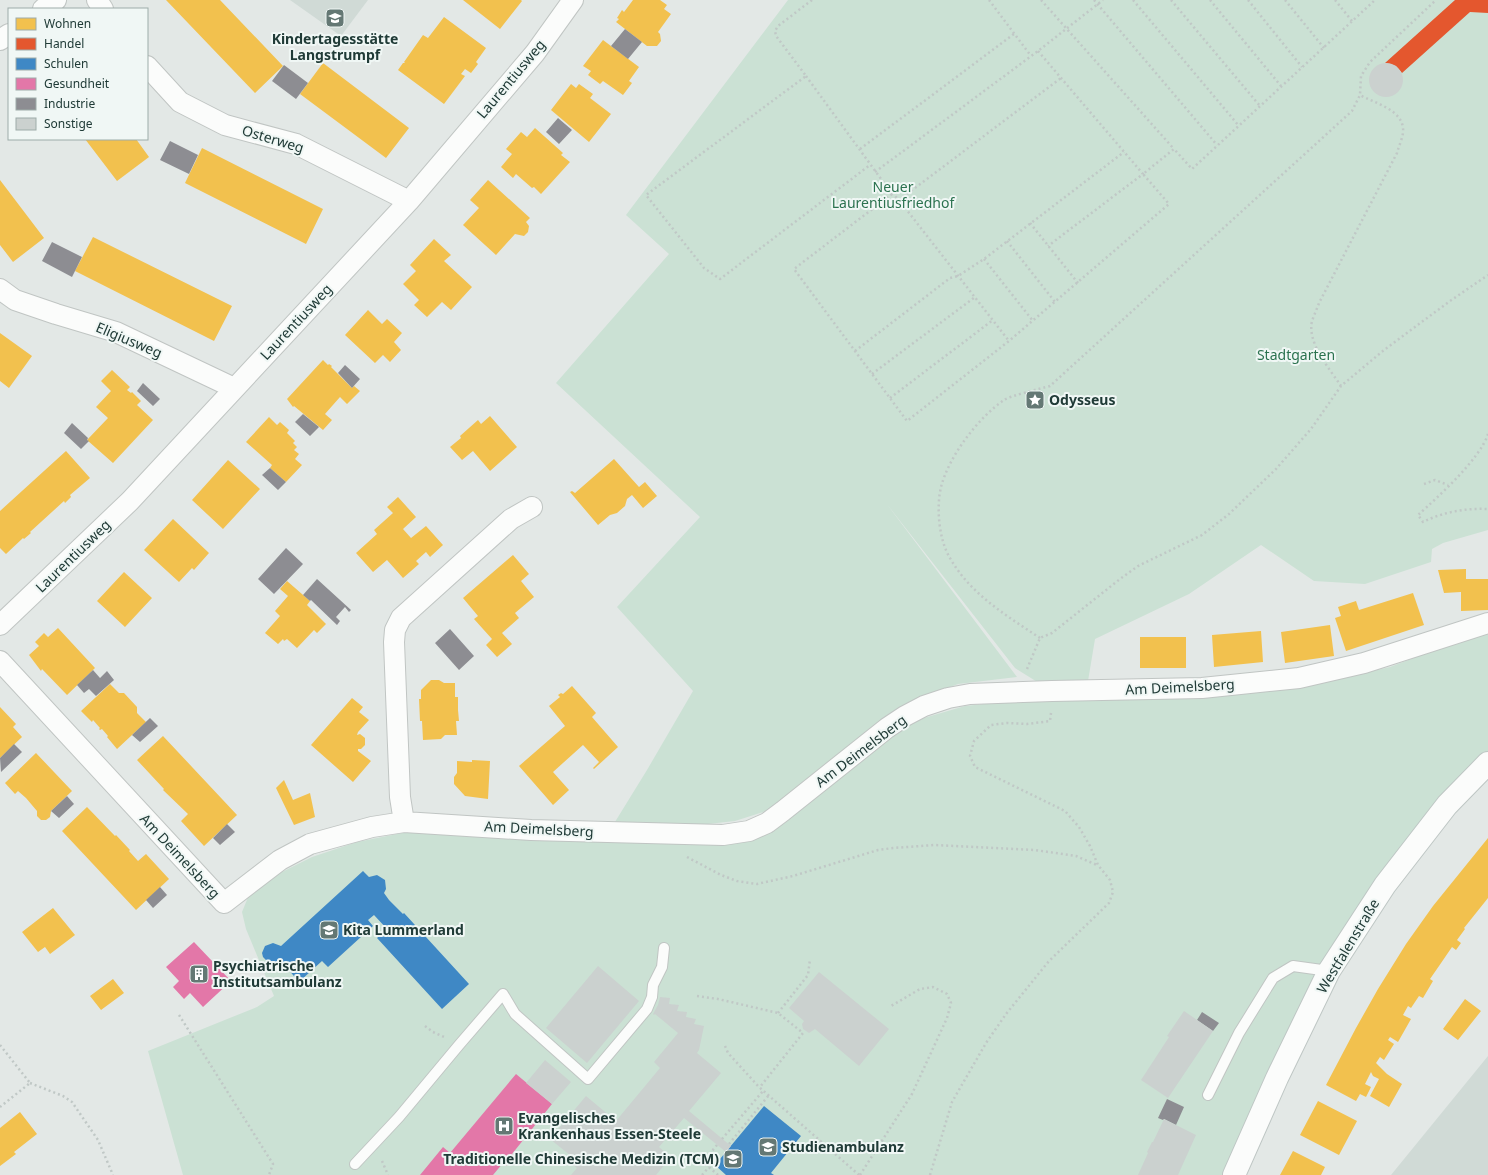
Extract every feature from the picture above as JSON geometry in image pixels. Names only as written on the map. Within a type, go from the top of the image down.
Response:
[{"type":"main road","name":"Westfalenstraße","points":[[1234,1175],[1277,1078],[1330,971],[1390,879],[1447,805],[1488,763]]},
{"type":"street","points":[[44,8],[56,0]]},
{"type":"street","points":[[97,0],[103,8]]},
{"type":"street","name":"Laurentiusweg","points":[[0,626],[130,502],[234,388],[409,201],[535,53],[573,0]]},
{"type":"street","name":"Osterweg","points":[[148,67],[180,102],[186,106],[225,125],[296,144],[409,201]]},
{"type":"street","name":"Eligiusweg","points":[[0,290],[15,300],[116,332],[234,388]]},
{"type":"street","points":[[404,822],[400,789],[394,642],[395,630],[402,618],[511,519],[532,507]]},
{"type":"street","name":"Am Deimelsberg","points":[[0,661],[224,903],[280,860],[310,844],[367,828],[404,822],[531,830],[676,834],[722,835],[749,831],[767,823],[886,728],[924,706],[948,698],[970,694],[1018,692],[1202,688],[1299,678],[1364,663],[1488,623]]},
{"type":"lane","points":[[355,1164],[399,1117],[458,1045],[504,994],[515,1014],[588,1079],[647,1009],[652,997],[653,985],[662,967],[664,948]]},
{"type":"lane","points":[[1208,1095],[1239,1033],[1273,978],[1293,966],[1330,971]]},
{"type":"path","points":[[812,0],[778,26],[775,31],[776,36],[860,149],[875,172],[892,194],[899,200],[1009,341]]},
{"type":"path","points":[[989,0],[1031,56]]},
{"type":"path","points":[[1041,0],[1192,169],[1375,0]]},
{"type":"path","points":[[1094,0],[1217,145]]},
{"type":"path","points":[[875,172],[1038,51],[1103,0]]},
{"type":"path","points":[[1133,0],[1239,126]]},
{"type":"path","points":[[1171,0],[1260,106]]},
{"type":"path","points":[[1210,0],[1281,86]]},
{"type":"path","points":[[1248,0],[1302,67]]},
{"type":"path","points":[[1285,0],[1324,48]]},
{"type":"path","points":[[1335,0],[1352,21]]},
{"type":"path","points":[[1040,638],[988,602],[965,580],[949,558],[941,536],[939,509],[941,488],[948,468],[961,446],[978,423],[1006,399],[1050,386],[1352,111],[1360,95],[1362,76],[1370,62],[1436,0]]},
{"type":"path","points":[[860,149],[1014,34]]},
{"type":"path","points":[[892,194],[794,269],[907,421],[1009,341],[1169,204],[1038,51]]},
{"type":"path","points":[[806,76],[646,195],[704,268],[720,279],[870,165]]},
{"type":"path","points":[[899,200],[1061,78]]},
{"type":"path","points":[[1341,386],[1316,346],[1311,334],[1312,321],[1319,303],[1397,153],[1403,128],[1398,116],[1391,109],[1374,103],[1360,95]]},
{"type":"path","points":[[1048,246],[1174,150]]},
{"type":"path","points":[[855,351],[950,278],[958,276],[984,258],[1124,152]]},
{"type":"path","points":[[1030,223],[1078,283]]},
{"type":"path","points":[[1007,241],[1055,302]]},
{"type":"path","points":[[984,258],[1033,321]]},
{"type":"path","points":[[1018,692],[1040,638],[1052,633],[1138,566],[1202,535],[1229,514],[1276,469],[1311,429],[1341,386],[1384,350],[1488,275]]},
{"type":"path","points":[[872,374],[975,297]]},
{"type":"path","points":[[890,398],[993,320]]},
{"type":"path","points":[[1488,434],[1486,441],[1477,454],[1418,515],[1423,522],[1434,517],[1470,508],[1488,509]]},
{"type":"path","points":[[1424,484],[1435,480],[1448,485]]},
{"type":"path","points":[[930,1175],[952,1102],[986,1043],[1006,1014],[1049,961],[1109,903],[1112,898],[1112,886],[1098,865],[1090,846],[1079,827],[1065,811],[975,767],[970,756],[974,741],[991,725],[1006,723],[1027,724],[1050,721],[1052,691]]},
{"type":"path","points":[[676,834],[681,854],[689,859],[721,875],[737,881],[757,884],[792,876],[878,850],[934,845],[1035,850],[1076,856],[1098,865]]},
{"type":"path","points":[[778,1013],[808,975],[810,959]]},
{"type":"path","points":[[725,1046],[728,1053],[763,1091],[859,1175],[912,1094],[947,1018],[951,1003],[947,994],[933,987],[920,989],[890,1006]]},
{"type":"path","points":[[698,996],[718,999],[778,1013],[804,1032],[759,1087]]},
{"type":"path","points":[[179,1015],[273,1164],[269,1175]]},
{"type":"path","points":[[425,1026],[433,1032],[452,1040],[458,1045]]},
{"type":"path","points":[[0,1045],[30,1083],[63,1096],[72,1102],[98,1140],[113,1175]]},
{"type":"path","points":[[0,1107],[30,1083]]},
{"type":"path","points":[[722,1139],[763,1091]]},
{"type":"path","points":[[729,1144],[769,1095]]},
{"type":"path","points":[[717,1145],[703,1162],[718,1175]]},
{"type":"path","points":[[702,1175],[709,1167]]},
{"type":"shaded area","name":"Kindertagesstätte Langstrumpf","points":[[290,0],[368,0],[341,36]]},
{"type":"shaded area","points":[[1488,1056],[1488,1175],[1391,1175]]},
{"type":"green space","points":[[788,0],[1488,0],[1488,530],[1443,543],[1432,549],[1431,562],[1365,584],[1314,581],[1261,545],[1189,594],[1095,639],[1087,687],[1047,688],[1015,668],[886,503],[1017,677],[958,684],[910,702],[766,811],[735,821],[699,825],[610,830],[693,691],[617,607],[700,517],[556,383],[669,254],[626,215]]},
{"type":"green space","points":[[1488,630],[1488,762],[1385,884],[1225,1175],[183,1175],[148,1051],[257,1007],[274,996],[246,929],[242,912],[249,895],[274,876],[312,857],[357,842],[402,833],[530,831],[750,834],[862,751],[917,720],[965,706],[1013,701],[1312,685],[1390,667]]},
{"type":"building: Wohnen","points":[[166,0],[220,0],[283,66],[255,93]]},
{"type":"building: Wohnen","points":[[463,0],[521,0],[522,1],[500,29]]},
{"type":"building: Wohnen","points":[[633,0],[660,0],[667,5],[664,9],[671,14],[658,32],[660,34],[661,41],[657,46],[647,46],[616,22],[619,19],[617,18],[622,10],[624,12]]},
{"type":"building: Wohnen","points":[[444,17],[486,48],[476,62],[478,64],[471,73],[465,69],[461,74],[465,76],[444,104],[398,70],[403,63],[405,63],[404,62],[423,35],[428,38]]},
{"type":"building: Wohnen","points":[[603,40],[639,67],[629,81],[632,83],[623,95],[603,81],[600,84],[588,75],[591,71],[583,66]]},
{"type":"building: Wohnen","points":[[323,63],[409,128],[386,158],[300,94]]},
{"type":"building: Wohnen","points":[[571,84],[576,88],[579,84],[593,94],[590,98],[611,114],[589,142],[551,110]]},
{"type":"building: Wohnen","points":[[535,128],[563,153],[561,155],[570,162],[541,194],[516,174],[513,178],[501,167],[512,154],[506,149],[521,132],[527,137]]},
{"type":"building: Wohnen","points":[[86,140],[137,140],[149,157],[117,181]]},
{"type":"building: Wohnen","points":[[202,148],[323,209],[306,244],[185,183]]},
{"type":"building: Wohnen","points":[[0,180],[44,238],[13,262],[0,245]]},
{"type":"building: Wohnen","points":[[488,180],[530,218],[526,222],[529,226],[528,232],[524,236],[515,234],[496,255],[463,225],[479,208],[470,200]]},
{"type":"building: Wohnen","points":[[93,237],[232,306],[214,341],[75,271]]},
{"type":"building: Wohnen","points":[[434,239],[451,255],[444,261],[472,287],[451,310],[442,302],[427,317],[414,305],[419,300],[403,284],[416,271],[410,265]]},
{"type":"building: Wohnen","points":[[368,310],[382,324],[387,319],[402,333],[394,342],[401,350],[390,362],[383,355],[375,363],[345,335]]},
{"type":"building: Wohnen","points":[[0,333],[32,356],[9,388],[0,381]]},
{"type":"building: Wohnen","points":[[323,360],[328,365],[329,364],[332,366],[331,367],[352,388],[354,386],[360,391],[347,404],[340,397],[325,414],[332,420],[323,430],[294,406],[293,407],[287,399]]},
{"type":"building: Wohnen","points":[[112,370],[130,387],[127,390],[131,393],[132,392],[141,401],[137,405],[153,420],[113,463],[87,440],[108,418],[96,407],[111,391],[101,381]]},
{"type":"building: Wohnen","points":[[490,416],[517,447],[490,471],[473,451],[462,460],[450,447],[478,420],[481,424]]},
{"type":"building: Wohnen","points":[[269,417],[277,425],[280,422],[289,430],[287,433],[295,441],[293,443],[297,447],[294,450],[299,454],[295,459],[302,465],[286,482],[270,468],[272,465],[246,442]]},
{"type":"building: Wohnen","points":[[66,451],[90,478],[70,495],[71,497],[65,503],[64,501],[30,532],[31,533],[24,539],[23,538],[6,554],[0,548],[0,511]]},
{"type":"building: Wohnen","points":[[614,459],[639,487],[645,482],[657,496],[643,508],[632,495],[627,499],[625,506],[617,513],[610,515],[598,525],[570,492],[572,491],[575,493]]},
{"type":"building: Wohnen","points":[[228,460],[260,489],[223,529],[192,500]]},
{"type":"building: Wohnen","points":[[398,497],[416,517],[403,529],[411,538],[426,526],[443,545],[430,557],[426,552],[416,561],[419,564],[403,578],[387,560],[373,572],[356,553],[377,534],[374,530],[393,513],[387,507]]},
{"type":"building: Wohnen","points":[[173,519],[209,553],[194,570],[192,568],[179,582],[144,550]]},
{"type":"building: Wohnen","points":[[513,555],[529,574],[521,581],[534,597],[515,613],[519,618],[502,633],[512,644],[497,657],[486,645],[492,639],[474,619],[478,616],[463,598]]},
{"type":"building: Wohnen","points":[[1466,569],[1466,579],[1488,579],[1488,610],[1461,611],[1461,592],[1444,593],[1438,570]]},
{"type":"building: Wohnen","points":[[124,572],[152,598],[125,627],[97,601]]},
{"type":"building: Wohnen","points":[[287,581],[310,601],[307,605],[326,624],[317,633],[314,630],[297,648],[287,639],[284,641],[283,639],[278,644],[265,633],[280,616],[275,611],[288,596],[280,589]]},
{"type":"building: Wohnen","points":[[1413,593],[1424,625],[1346,651],[1335,618],[1341,616],[1338,607],[1356,601],[1359,610]]},
{"type":"building: Wohnen","points":[[1330,625],[1334,656],[1285,663],[1281,632]]},
{"type":"building: Wohnen","points":[[58,628],[95,668],[67,695],[42,669],[41,671],[29,655],[39,646],[35,642],[44,633],[48,637]]},
{"type":"building: Wohnen","points":[[1261,631],[1263,662],[1214,667],[1212,635]]},
{"type":"building: Wohnen","points":[[1140,637],[1186,637],[1186,668],[1140,668]]},
{"type":"building: Wohnen","points":[[431,680],[439,680],[444,683],[455,683],[455,697],[458,697],[459,721],[456,721],[457,735],[445,735],[441,739],[423,740],[419,699],[421,699],[421,690]]},
{"type":"building: Wohnen","points":[[110,684],[119,693],[124,693],[137,707],[137,713],[146,722],[117,749],[102,729],[100,730],[93,720],[92,722],[81,711]]},
{"type":"building: Wohnen","points":[[572,686],[596,713],[592,717],[618,747],[594,769],[593,768],[599,762],[583,745],[553,772],[569,790],[553,805],[519,766],[565,726],[549,706],[560,697],[558,695],[561,693],[563,694]]},
{"type":"building: Wohnen","points":[[352,698],[363,707],[359,712],[369,720],[357,735],[360,734],[365,738],[365,745],[361,749],[358,749],[358,751],[371,761],[353,782],[311,745]]},
{"type":"building: Wohnen","points":[[0,707],[16,724],[13,727],[22,737],[0,758]]},
{"type":"building: Wohnen","points":[[163,736],[237,815],[204,846],[181,821],[188,814],[163,790],[164,789],[137,760]]},
{"type":"building: Wohnen","points":[[36,753],[72,791],[51,811],[50,817],[46,820],[41,820],[37,816],[37,811],[26,798],[18,791],[15,794],[5,783]]},
{"type":"building: Wohnen","points":[[472,760],[490,761],[488,799],[465,796],[454,784],[454,777],[457,773],[457,761],[472,762]]},
{"type":"building: Wohnen","points":[[284,780],[293,800],[310,793],[315,817],[294,825],[276,788]]},
{"type":"building: Wohnen","points":[[87,807],[115,836],[116,835],[138,861],[146,854],[169,879],[136,910],[62,831]]},
{"type":"building: Wohnen","points":[[1488,838],[1488,898],[1464,928],[1465,929],[1457,940],[1461,943],[1456,950],[1452,947],[1430,979],[1433,981],[1423,998],[1419,996],[1411,1008],[1408,1006],[1403,1015],[1411,1019],[1398,1042],[1390,1037],[1388,1040],[1394,1044],[1384,1060],[1380,1057],[1376,1063],[1387,1074],[1402,1084],[1389,1107],[1370,1096],[1379,1079],[1373,1076],[1371,1072],[1365,1084],[1371,1087],[1366,1097],[1360,1094],[1356,1101],[1326,1085],[1378,989],[1406,944],[1433,906]]},
{"type":"building: Wohnen","points":[[53,908],[75,935],[50,954],[45,947],[38,952],[22,932]]},
{"type":"building: Wohnen","points":[[113,979],[124,993],[101,1010],[90,996]]},
{"type":"building: Wohnen","points":[[1465,999],[1481,1011],[1458,1040],[1443,1029]]},
{"type":"building: Wohnen","points":[[1318,1101],[1357,1121],[1339,1155],[1300,1135]]},
{"type":"building: Wohnen","points":[[20,1112],[37,1134],[14,1152],[16,1154],[0,1166],[0,1128]]},
{"type":"building: Wohnen","points":[[1293,1151],[1325,1167],[1321,1175],[1280,1175]]},
{"type":"building: Handel","points":[[1455,0],[1488,0],[1488,13],[1470,12],[1402,73],[1396,66],[1385,63]]},
{"type":"building: Schulen","points":[[363,871],[369,877],[377,875],[385,880],[386,889],[384,893],[389,900],[403,914],[404,913],[469,984],[442,1009],[377,938],[387,929],[374,915],[368,920],[373,926],[328,967],[322,961],[299,982],[281,961],[273,964],[269,963],[263,957],[262,953],[265,946],[273,943],[281,946]]},
{"type":"building: Schulen","points":[[764,1106],[801,1136],[771,1173],[774,1175],[726,1175],[715,1165]]},
{"type":"building: Gesundheit","name":"Psychiatrische Institutsambulanz","points":[[194,942],[231,981],[203,1007],[190,993],[184,999],[173,987],[179,981],[166,967]]},
{"type":"building: Gesundheit","name":"Evangelisches Krankenhaus Essen-Steele","points":[[516,1074],[552,1104],[512,1154],[515,1156],[506,1166],[503,1163],[493,1175],[420,1175],[443,1147],[450,1153]]},
{"type":"building: Industrie","points":[[625,29],[642,42],[628,59],[611,46]]},
{"type":"building: Industrie","points":[[284,65],[308,83],[296,99],[272,81]]},
{"type":"building: Industrie","points":[[558,118],[572,130],[559,144],[546,132]]},
{"type":"building: Industrie","points":[[170,141],[198,155],[189,174],[160,160]]},
{"type":"building: Industrie","points":[[52,242],[82,257],[72,277],[42,261]]},
{"type":"building: Industrie","points":[[345,365],[360,379],[352,388],[338,373]]},
{"type":"building: Industrie","points":[[143,383],[160,399],[153,406],[137,391]]},
{"type":"building: Industrie","points":[[303,414],[319,427],[310,436],[295,422]]},
{"type":"building: Industrie","points":[[72,423],[88,438],[87,440],[89,441],[81,449],[64,433]]},
{"type":"building: Industrie","points":[[270,468],[286,482],[278,490],[262,475]]},
{"type":"building: Industrie","points":[[286,548],[303,564],[274,594],[258,579]]},
{"type":"building: Industrie","points":[[317,579],[351,610],[349,612],[345,607],[336,617],[340,621],[337,625],[311,600],[310,601],[303,595]]},
{"type":"building: Industrie","points":[[450,629],[474,656],[459,670],[435,643]]},
{"type":"building: Industrie","points":[[93,670],[100,678],[107,671],[114,680],[96,696],[89,689],[84,693],[77,685]]},
{"type":"building: Industrie","points":[[150,718],[158,726],[140,742],[132,735]]},
{"type":"building: Industrie","points":[[14,744],[22,752],[1,772],[0,758]]},
{"type":"building: Industrie","points":[[67,796],[74,804],[59,818],[51,811]]},
{"type":"building: Industrie","points":[[227,824],[235,832],[220,845],[213,838]]},
{"type":"building: Industrie","points":[[160,887],[167,895],[153,908],[146,900]]},
{"type":"building: Industrie","points":[[1202,1012],[1219,1023],[1213,1031],[1197,1020]]},
{"type":"building: Industrie","points":[[1167,1099],[1184,1107],[1176,1125],[1164,1119],[1158,1118]]},
{"type":"building: Sonstige","points":[[1386,63],[1398,68],[1403,80],[1398,92],[1386,97],[1374,92],[1369,80],[1374,68]]},
{"type":"building: Sonstige","points":[[598,966],[639,1001],[587,1063],[546,1028]]},
{"type":"building: Sonstige","points":[[819,972],[889,1029],[859,1066],[815,1029],[809,1033],[803,1029],[802,1024],[804,1021],[789,1008]]},
{"type":"building: Sonstige","points":[[660,997],[670,998],[669,1004],[679,1005],[677,1011],[687,1012],[686,1017],[696,1019],[694,1024],[704,1026],[697,1053],[721,1073],[689,1111],[731,1146],[726,1152],[684,1118],[659,1147],[671,1157],[656,1175],[571,1175],[577,1168],[573,1165],[578,1158],[573,1154],[571,1156],[550,1139],[586,1096],[616,1121],[660,1068],[654,1062],[678,1033],[655,1014],[653,1014]]},
{"type":"building: Sonstige","points":[[1184,1011],[1213,1031],[1168,1098],[1141,1080],[1169,1037],[1167,1036]]},
{"type":"building: Sonstige","points":[[545,1060],[571,1082],[552,1104],[526,1083]]},
{"type":"building: Sonstige","points":[[1164,1119],[1196,1135],[1178,1175],[1138,1175],[1148,1153],[1147,1152]]},
{"type":"place","name":"Kindertagesstätte Langstrumpf","points":[[335,18]]},
{"type":"place","name":"Odysseus","points":[[1035,400]]},
{"type":"place","name":"Kita Lummerland","points":[[329,930]]},
{"type":"place","name":"Psychiatrische Institutsambulanz","points":[[199,974]]},
{"type":"place","name":"Evangelisches Krankenhaus Essen-Steele","points":[[504,1126]]},
{"type":"place","name":"Studienambulanz","points":[[768,1147]]},
{"type":"place","name":"Traditionelle Chinesische Medizin (TCM)","points":[[733,1159]]},
{"type":"park label","name":"Neuer Laurentiusfriedhof","points":[[893,196]]},
{"type":"park label","name":"Stadtgarten","points":[[1296,355]]}]
